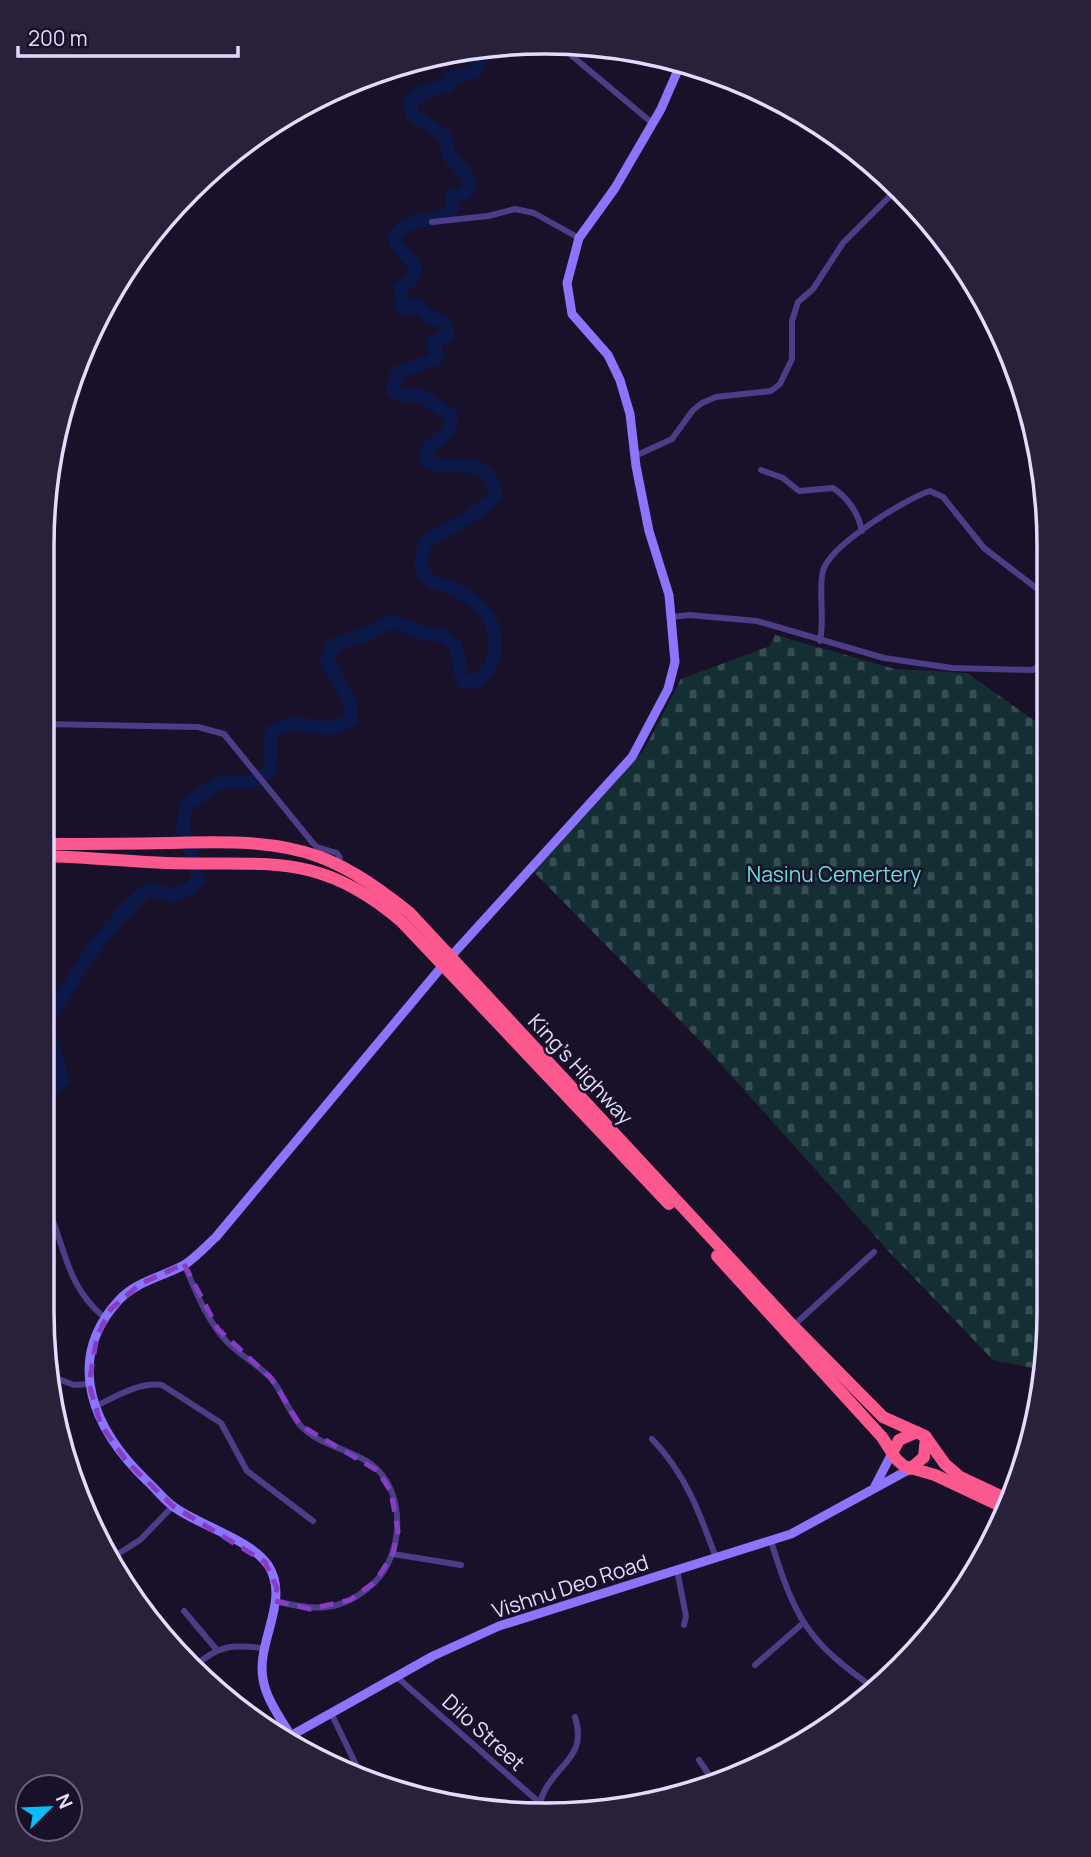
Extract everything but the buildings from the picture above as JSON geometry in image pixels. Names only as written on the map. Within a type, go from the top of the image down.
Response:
[{"type":"highway","name":"King's Highway","points":[[54,844],[209,841],[268,845],[338,864],[410,913],[447,960],[882,1437],[896,1460],[910,1469],[935,1475],[997,1504]]},
{"type":"highway","name":"King's Highway","points":[[54,857],[167,863],[264,863],[310,870],[349,883],[376,900],[447,960],[793,1326],[883,1417],[921,1435]]},
{"type":"highway","points":[[892,1453],[899,1440],[921,1435]]},
{"type":"highway","points":[[910,1469],[924,1457],[921,1435]]},
{"type":"highway","points":[[921,1435],[945,1464],[960,1477],[1000,1496]]},
{"type":"street","points":[[571,55],[652,122]]},
{"type":"street","points":[[283,1726],[262,1678],[264,1648],[275,1601],[274,1578],[259,1555],[173,1506],[113,1444],[94,1407],[89,1384],[93,1352],[105,1318],[127,1292],[184,1264],[216,1237],[447,960],[632,757],[668,690],[675,662],[669,595],[649,531],[630,414],[620,380],[608,355],[572,314],[567,283],[579,238],[615,188],[677,72]]},
{"type":"street","points":[[635,456],[672,439],[693,410],[702,403],[716,397],[772,391],[780,384],[792,359],[792,321],[798,302],[813,289],[843,243],[890,196]]},
{"type":"street","points":[[432,222],[488,216],[515,209],[534,213],[579,238]]},
{"type":"street","points":[[761,470],[783,478],[799,491],[832,488],[850,502],[860,519],[862,531]]},
{"type":"street","points":[[820,641],[825,619],[822,580],[826,563],[862,531],[930,491],[943,497],[984,548],[1037,589]]},
{"type":"street","points":[[672,617],[689,615],[757,621],[884,658],[952,668],[1033,670],[1037,667]]},
{"type":"street","points":[[54,724],[198,727],[215,730],[234,744],[261,781],[317,847],[337,853],[340,858],[338,864]]},
{"type":"street","points":[[54,1229],[71,1275],[89,1305],[105,1318]]},
{"type":"street","points":[[793,1326],[874,1252]]},
{"type":"street","points":[[184,1264],[207,1314],[226,1341],[271,1378],[300,1425],[377,1471],[391,1492],[398,1531],[393,1554],[375,1582],[350,1600],[310,1609],[275,1601]]},
{"type":"street","points":[[59,1379],[74,1385],[89,1384]]},
{"type":"street","points":[[94,1407],[131,1390],[152,1384],[162,1385],[221,1423],[247,1471],[313,1521]]},
{"type":"street","points":[[652,1439],[678,1469],[691,1491],[716,1558]]},
{"type":"street","points":[[874,1488],[892,1453]]},
{"type":"street","name":"Vishnu Deo Road","points":[[295,1734],[433,1656],[507,1622],[771,1541],[828,1516],[910,1469]]},
{"type":"street","points":[[118,1554],[140,1540],[173,1506]]},
{"type":"street","points":[[771,1541],[802,1624],[827,1652],[867,1683]]},
{"type":"street","points":[[393,1554],[461,1565]]},
{"type":"street","points":[[677,1570],[686,1616],[684,1625]]},
{"type":"street","points":[[184,1611],[216,1649]]},
{"type":"street","points":[[755,1665],[802,1624]]},
{"type":"street","points":[[201,1662],[216,1649],[240,1646],[264,1648]]},
{"type":"street","name":"Dilo Street","points":[[398,1678],[533,1803]]},
{"type":"street","points":[[332,1715],[356,1764]]},
{"type":"street","points":[[539,1803],[543,1792],[574,1754],[578,1743],[575,1717]]},
{"type":"street","points":[[699,1760],[709,1774]]},
{"type":"highlighted area","points":[[184,1264],[218,1329],[271,1378],[300,1425],[378,1471],[391,1492],[398,1531],[393,1554],[375,1582],[350,1600],[310,1609],[275,1601],[277,1588],[265,1562],[173,1506],[127,1462],[101,1425],[89,1384],[97,1336],[111,1309],[140,1284]]},
{"type":"green space","name":"Nasinu Cemertery","points":[[775,635],[895,669],[967,673],[1037,722],[1037,1311],[1034,1368],[993,1360],[893,1256],[701,1042],[534,872],[644,750],[681,679],[770,646]]},
{"type":"waterway","points":[[54,1010],[92,952],[133,903],[149,889],[173,896],[190,889],[199,879],[183,826],[186,805],[219,783],[251,782],[268,774],[272,732],[283,726],[293,724],[329,728],[350,720],[351,703],[327,661],[333,645],[367,634],[392,621],[425,634],[440,635],[455,645],[463,681],[475,682],[484,675],[492,662],[495,635],[488,616],[466,596],[429,579],[421,564],[426,541],[470,517],[496,496],[492,481],[485,472],[476,467],[426,461],[429,447],[449,431],[451,416],[421,396],[400,395],[393,389],[398,372],[436,359],[438,356],[433,343],[448,334],[444,322],[427,315],[417,305],[406,310],[403,308],[401,288],[411,280],[415,267],[395,237],[400,230],[413,223],[450,214],[453,208],[452,196],[464,193],[470,187],[466,173],[449,156],[445,136],[412,114],[410,104],[421,93],[447,86],[451,78],[474,72],[478,59]]},
{"type":"waterway","points":[[54,1051],[62,1079],[54,1088]]}]
